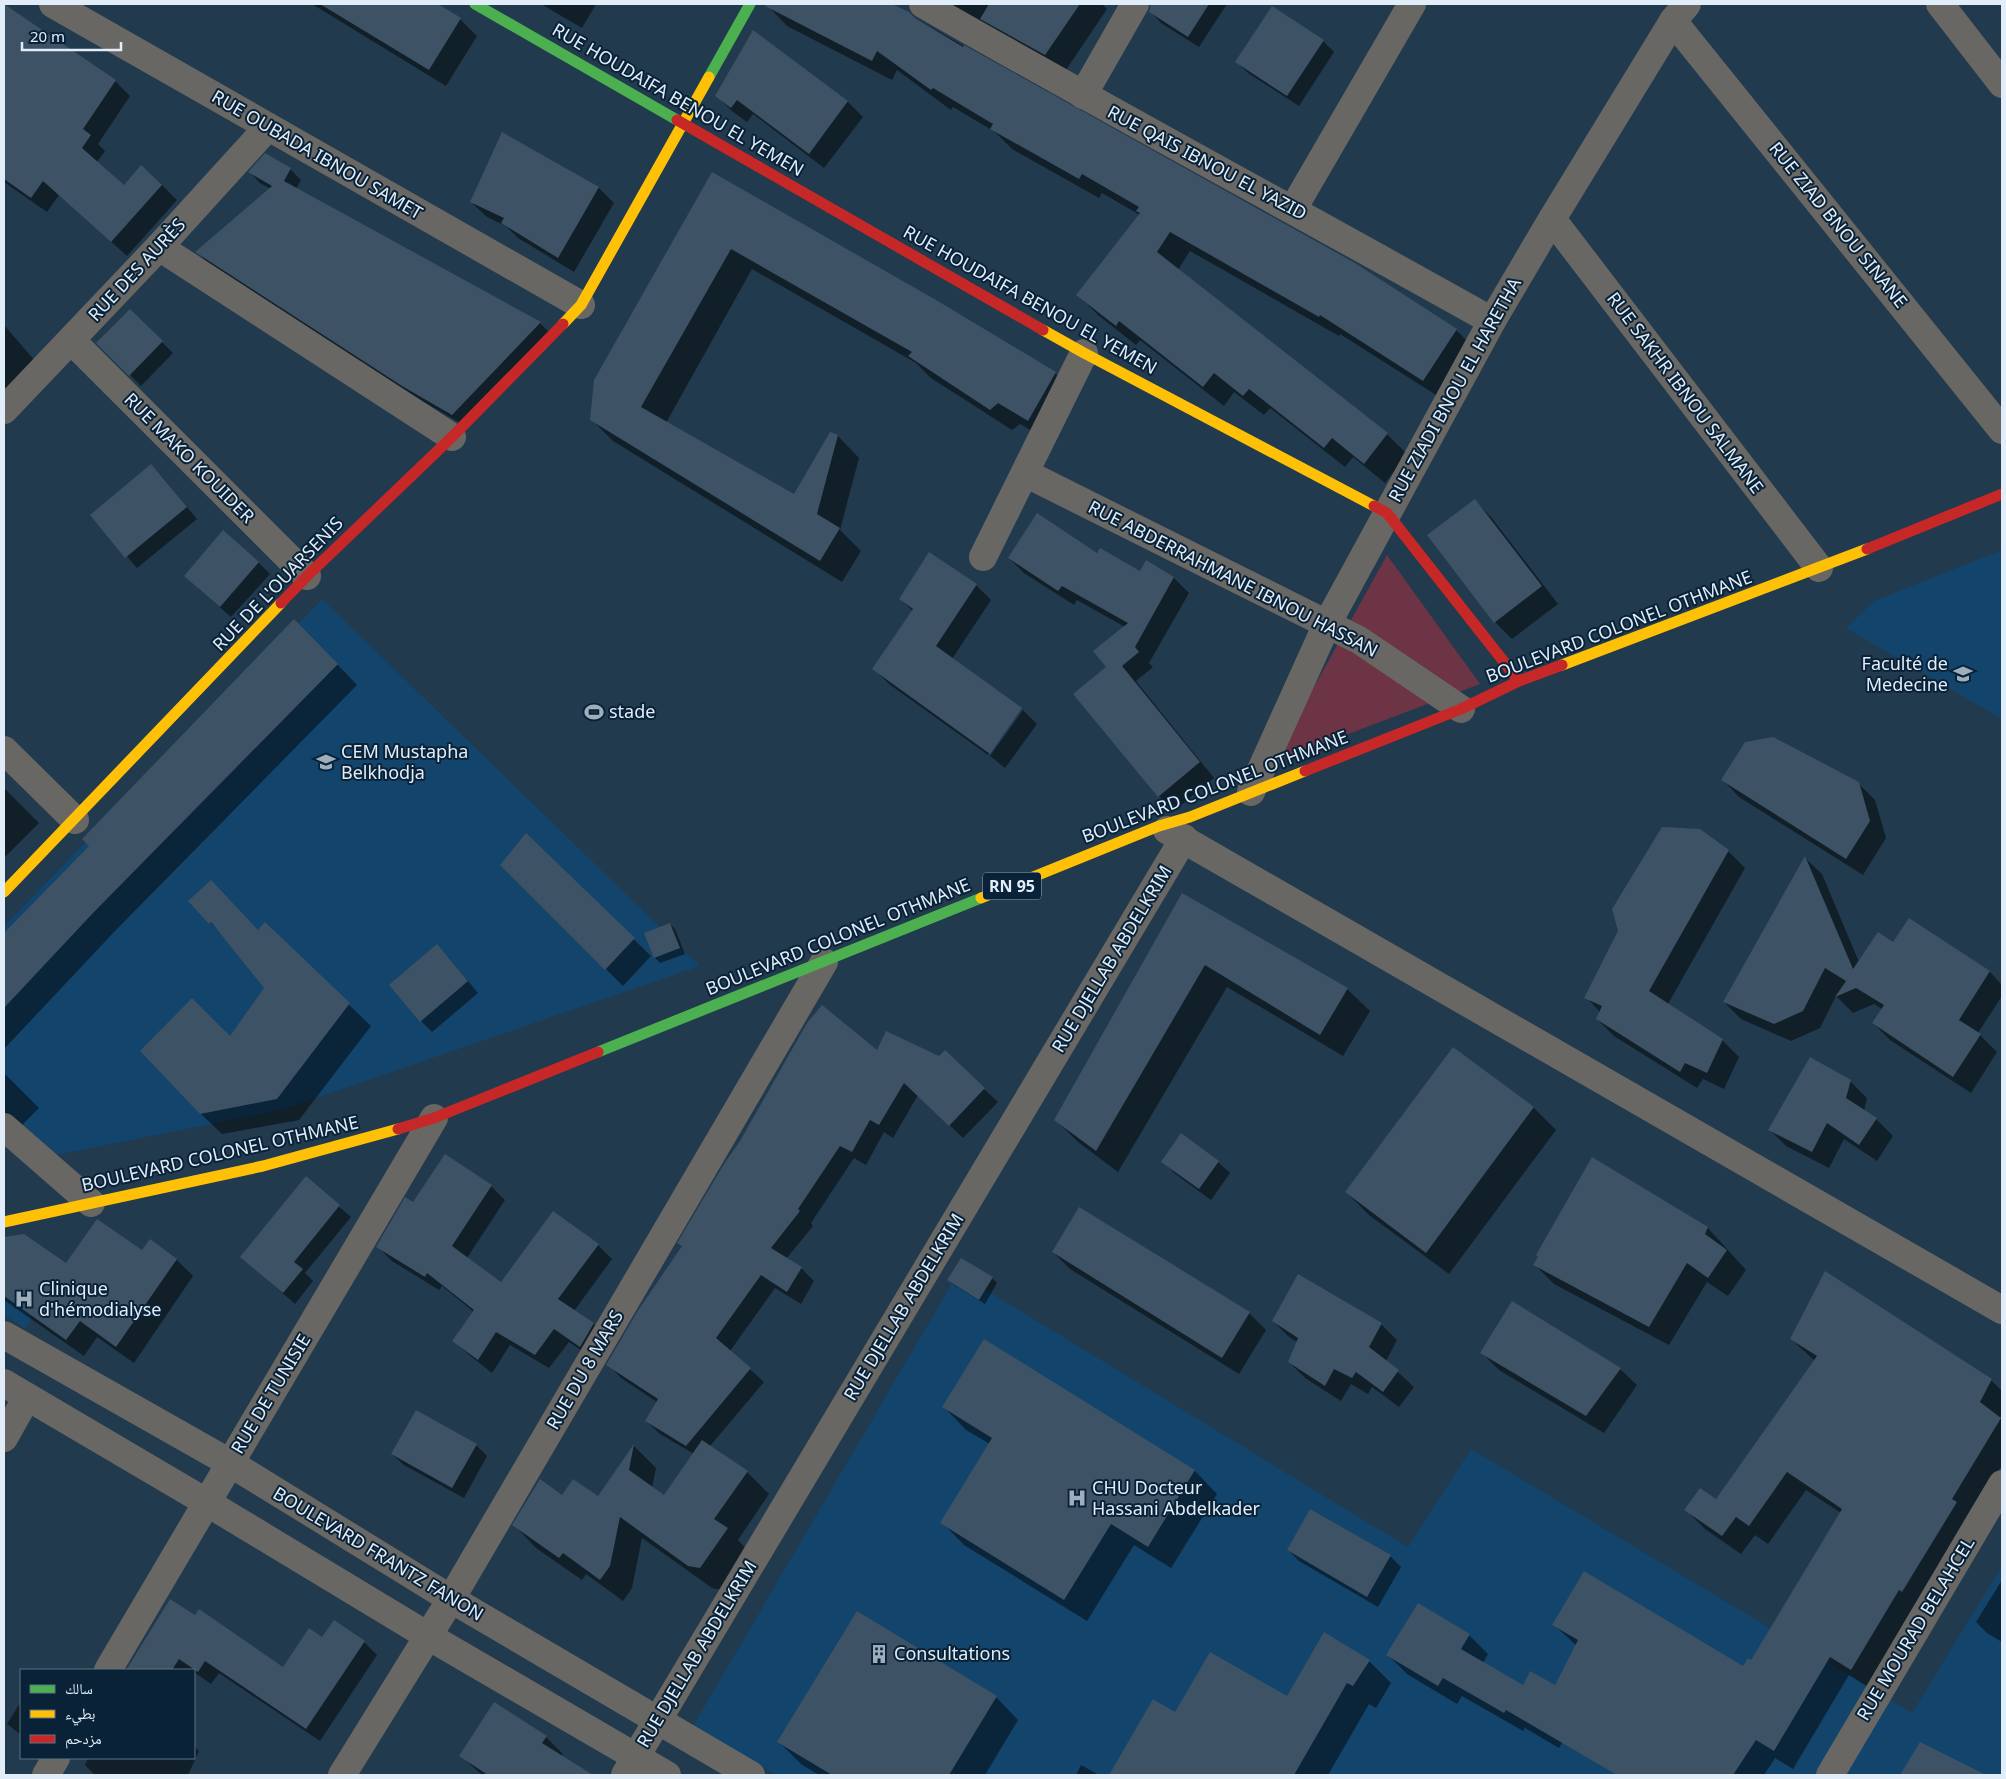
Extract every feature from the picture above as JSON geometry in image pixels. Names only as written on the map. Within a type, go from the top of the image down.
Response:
[{"type":"street","name":"RUE OUBADA IBNOU SAMET","points":[[53,4],[581,305]]},
{"type":"street","name":"RUE HOUDAIFA BENOU EL YEMEN","points":[[475,4],[1084,353],[1387,513],[1519,681]]},
{"type":"street","name":"RUE DE L'OUARSENIS","points":[[4,892],[307,576],[452,437],[581,305],[750,4]]},
{"type":"street","name":"RUE QAIS IBNOU EL YAZID","points":[[923,4],[1083,95],[1293,209],[1492,321]]},
{"type":"street","points":[[1083,95],[1135,4]]},
{"type":"street","points":[[1293,209],[1412,4]]},
{"type":"street","points":[[1940,4],[1994,55],[2002,84]]},
{"type":"street","name":"RUE ZIADI BNOU EL HARETHA","points":[[1251,792],[1327,624],[1492,321],[1552,219],[1680,12]]},
{"type":"street","name":"RUE ZIAD BNOU SINANE","points":[[1680,12],[2002,430]]},
{"type":"street","name":"RUE DES AURÈS","points":[[4,410],[159,247],[268,127]]},
{"type":"street","name":"RUE SAKHR IBNOU SALMANE","points":[[1552,219],[1819,568]]},
{"type":"street","points":[[159,247],[452,437]]},
{"type":"street","name":"RUE MAKO KOUIDER","points":[[71,340],[307,576]]},
{"type":"street","points":[[983,557],[1084,353]]},
{"type":"street","name":"RUE ABDERRAHMANE IBNOU HASSAN","points":[[1025,473],[1358,640],[1461,709]]},
{"type":"street","name":"BOULEVARD COLONEL OTHMANE","points":[[4,1222],[263,1166],[434,1118],[1159,826],[1190,817],[1461,709],[1519,681],[1819,568],[2002,494]]},
{"type":"street","points":[[4,750],[75,820]]},
{"type":"street","points":[[1159,826],[1184,838],[2002,1310]]},
{"type":"street","name":"RUE DJELLAB ABDELKRIM","points":[[631,1766],[1184,838]]},
{"type":"street","name":"RUE DU 8 MARS","points":[[342,1775],[451,1598],[824,962]]},
{"type":"street","name":"RUE DE TUNISIE","points":[[109,1669],[434,1118]]},
{"type":"street","points":[[4,1127],[91,1203]]},
{"type":"street","name":"BOULEVARD FRANTZ FANON","points":[[4,1336],[230,1463],[451,1598],[751,1775]]},
{"type":"street","points":[[4,1383],[428,1636],[631,1766],[667,1775]]},
{"type":"street","points":[[4,1438],[27,1397]]},
{"type":"street","name":"RUE MOURAD BELAHCEL","points":[[1830,1775],[2002,1484]]},
{"type":"street","points":[[46,1775],[55,1759]]},
{"type":"shaded area","name":"Faculté de Medecine","points":[[2002,550],[2002,719],[1846,628],[1874,601]]},
{"type":"shaded area","points":[[1387,555],[1480,684],[1272,763]]},
{"type":"shaded area","name":"CEM Mustapha Belkhodja","points":[[322,599],[700,966],[281,1110],[56,1155],[4,1108],[4,926]]},
{"type":"shaded area","name":"Clinique d'hémodialyse","points":[[12,1258],[54,1284],[25,1329],[4,1315],[4,1260]]},
{"type":"shaded area","name":"CHU Docteur Hassani Abdelkader","points":[[958,1273],[1408,1547],[1471,1449],[1912,1713],[2002,1566],[2002,1775],[776,1775],[693,1726]]},
{"type":"building","points":[[4,4],[116,80],[83,129],[91,135],[82,148],[124,185],[141,165],[162,185],[111,242],[43,181],[31,198],[4,179]]},
{"type":"building","points":[[320,4],[438,4],[461,18],[429,70]]},
{"type":"building","points":[[766,4],[892,4],[909,12],[915,18],[963,47],[964,45],[1355,263],[1457,329],[1423,381],[1320,315],[1319,317],[1170,232],[1157,252],[1388,433],[1364,464],[1332,438],[1324,448],[1249,389],[1243,396],[1214,373],[1203,387],[1119,321],[1116,326],[1076,295],[1140,213],[1136,211],[1139,207],[1082,174],[1079,179],[990,129],[993,124],[933,88],[931,90],[877,51],[872,61],[765,6]]},
{"type":"building","points":[[989,4],[1080,4],[1045,55],[980,19]]},
{"type":"building","points":[[1151,4],[1209,4],[1188,37],[1149,12]]},
{"type":"building","points":[[1272,6],[1324,40],[1287,96],[1235,62]]},
{"type":"building","points":[[753,30],[848,101],[809,154],[737,100],[731,108],[715,96]]},
{"type":"building","points":[[502,132],[599,187],[558,258],[501,223],[504,218],[470,202]]},
{"type":"building","points":[[265,153],[291,168],[284,181],[541,322],[452,415],[402,386],[195,252],[272,186],[248,172]]},
{"type":"building","points":[[712,172],[936,300],[1056,372],[1028,421],[998,403],[990,410],[908,356],[912,352],[731,249],[641,407],[794,494],[830,432],[838,435],[817,514],[840,528],[820,561],[590,420],[594,380]]},
{"type":"building","points":[[130,309],[163,341],[129,376],[96,343]]},
{"type":"building","points":[[151,464],[187,507],[125,558],[90,515]]},
{"type":"building","points":[[1475,499],[1542,586],[1494,623],[1427,535]]},
{"type":"building","points":[[1037,513],[1097,553],[1100,548],[1140,571],[1146,560],[1174,577],[1135,647],[1139,652],[1122,666],[1200,762],[1158,797],[1073,694],[1106,667],[1093,651],[1128,623],[1062,586],[1058,591],[1008,558]]},
{"type":"building","points":[[223,530],[259,562],[220,607],[184,576]]},
{"type":"building","points":[[929,552],[977,584],[936,646],[1022,708],[990,754],[872,669],[913,609],[899,599]]},
{"type":"building","points":[[294,619],[338,664],[94,912],[4,1008],[4,933],[89,846],[82,839]]},
{"type":"building","points":[[1773,737],[1859,782],[1870,821],[1846,859],[1721,780],[1745,742]]},
{"type":"building","points":[[1662,827],[1700,829],[1729,850],[1649,991],[1723,1039],[1707,1073],[1685,1063],[1680,1072],[1596,1019],[1602,1006],[1584,998],[1618,931],[1612,909]]},
{"type":"building","points":[[526,833],[635,938],[605,970],[500,865]]},
{"type":"building","points":[[1805,856],[1853,969],[1878,932],[1893,942],[1909,918],[1990,971],[1959,1020],[1981,1034],[1953,1077],[1872,1023],[1884,1005],[1856,988],[1835,997],[1846,981],[1825,968],[1803,1011],[1774,1024],[1723,1002]]},
{"type":"building","points":[[211,880],[258,930],[265,922],[350,1003],[277,1099],[200,1114],[140,1051],[192,998],[230,1036],[264,988],[211,922],[209,924],[188,901]]},
{"type":"building","points":[[1182,893],[1348,988],[1320,1035],[1205,965],[1096,1151],[1054,1120]]},
{"type":"building","points":[[670,923],[680,948],[654,958],[644,933]]},
{"type":"building","points":[[437,944],[468,981],[420,1022],[389,985]]},
{"type":"building","points":[[822,1005],[877,1050],[886,1031],[939,1056],[945,1050],[985,1088],[949,1126],[904,1083],[879,1125],[870,1120],[852,1152],[840,1146],[798,1209],[800,1211],[771,1248],[802,1267],[787,1292],[761,1275],[716,1338],[751,1368],[686,1446],[645,1421],[658,1399],[606,1365],[637,1312],[682,1246],[677,1243],[724,1164],[740,1141],[807,1023]]},
{"type":"building","points":[[1453,1047],[1534,1107],[1426,1253],[1345,1192]]},
{"type":"building","points":[[1810,1057],[1851,1080],[1846,1098],[1877,1118],[1859,1145],[1827,1123],[1812,1152],[1768,1130]]},
{"type":"building","points":[[1181,1133],[1219,1161],[1199,1189],[1161,1162]]},
{"type":"building","points":[[445,1154],[492,1185],[452,1246],[501,1282],[553,1211],[599,1244],[558,1299],[594,1323],[580,1347],[554,1329],[535,1355],[496,1332],[478,1360],[452,1341],[474,1310],[427,1273],[425,1277],[376,1247],[405,1197],[413,1202]]},
{"type":"building","points":[[1592,1157],[1708,1227],[1705,1234],[1727,1250],[1708,1278],[1687,1263],[1649,1327],[1533,1265],[1538,1257],[1536,1255]]},
{"type":"building","points":[[306,1176],[340,1205],[294,1262],[303,1269],[283,1293],[240,1257]]},
{"type":"building","points":[[1079,1207],[1250,1312],[1222,1358],[1052,1252]]},
{"type":"building","points":[[97,1219],[142,1250],[150,1239],[177,1259],[116,1347],[80,1321],[66,1340],[4,1296],[4,1237],[24,1234],[66,1263]]},
{"type":"building","points":[[961,1258],[993,1277],[979,1300],[947,1280]]},
{"type":"building","points":[[1825,1271],[1992,1379],[1980,1402],[2001,1418],[1952,1499],[1957,1502],[1902,1592],[1899,1590],[1851,1670],[1830,1657],[1774,1751],[1756,1740],[1733,1775],[1617,1775],[1506,1710],[1504,1713],[1443,1678],[1438,1686],[1386,1655],[1418,1603],[1470,1634],[1461,1649],[1523,1685],[1530,1671],[1555,1685],[1578,1640],[1552,1625],[1584,1571],[1743,1666],[1748,1658],[1751,1660],[1842,1509],[1787,1472],[1749,1526],[1736,1517],[1722,1536],[1684,1510],[1700,1488],[1716,1499],[1817,1356],[1790,1339]]},
{"type":"building","points":[[1298,1274],[1382,1323],[1369,1347],[1399,1370],[1383,1392],[1356,1372],[1352,1378],[1334,1369],[1325,1386],[1288,1362],[1298,1338],[1272,1321]]},
{"type":"building","points":[[1512,1301],[1621,1368],[1586,1416],[1480,1353]]},
{"type":"building","points":[[984,1339],[1195,1470],[1148,1547],[1111,1524],[1064,1600],[940,1523],[992,1438],[942,1407]]},
{"type":"building","points":[[416,1410],[477,1444],[452,1488],[391,1454]]},
{"type":"building","points":[[702,1440],[748,1471],[714,1519],[728,1528],[700,1568],[688,1566],[620,1517],[610,1566],[600,1580],[563,1553],[559,1558],[512,1525],[540,1479],[562,1495],[573,1479],[598,1496],[634,1444],[629,1470],[664,1495]]},
{"type":"building","points":[[1310,1509],[1391,1555],[1367,1597],[1287,1550]]},
{"type":"building","points":[[170,1599],[195,1615],[199,1609],[283,1667],[309,1628],[322,1637],[334,1620],[365,1641],[306,1729],[205,1661],[198,1672],[179,1659],[173,1669],[127,1669]]},
{"type":"building","name":"Consultations","points":[[857,1611],[997,1696],[949,1775],[832,1775],[777,1742]]},
{"type":"building","points":[[1324,1632],[1370,1660],[1353,1686],[1347,1683],[1294,1775],[1109,1775],[1153,1699],[1175,1712],[1210,1652],[1287,1696]]},
{"type":"building","points":[[494,1702],[547,1736],[542,1743],[593,1775],[488,1775],[459,1756]]},
{"type":"building","points":[[1920,1742],[1986,1775],[1900,1775]]},
{"type":"traffic: fast","points":[[475,4],[677,120]]},
{"type":"traffic: fast","points":[[709,77],[750,4]]},
{"type":"traffic: fast","points":[[598,1052],[981,898]]},
{"type":"traffic: slow","points":[[563,324],[581,305],[709,77]]},
{"type":"traffic: slow","points":[[1043,330],[1374,506]]},
{"type":"traffic: slow","points":[[1562,665],[1867,549]]},
{"type":"traffic: slow","points":[[4,892],[281,603]]},
{"type":"traffic: slow","points":[[981,898],[1159,826],[1190,817],[1305,771]]},
{"type":"traffic: slow","points":[[4,1222],[263,1166],[398,1129]]},
{"type":"traffic: jam","points":[[677,120],[1043,330]]},
{"type":"traffic: jam","points":[[281,603],[452,437],[563,324]]},
{"type":"traffic: jam","points":[[1867,549],[2002,494]]},
{"type":"traffic: jam","points":[[1374,506],[1387,513],[1519,681]]},
{"type":"traffic: jam","points":[[1305,771],[1461,709],[1519,681],[1562,665]]},
{"type":"traffic: jam","points":[[398,1129],[434,1118],[598,1052]]},
{"type":"place","name":"Faculté de Medecine","points":[[1963,674]]},
{"type":"place","name":"stade","points":[[594,712]]},
{"type":"place","name":"CEM Mustapha Belkhodja","points":[[326,762]]},
{"type":"place","name":"Clinique d'hémodialyse","points":[[24,1299]]},
{"type":"place","name":"CHU Docteur Hassani Abdelkader","points":[[1077,1498]]},
{"type":"place","name":"Consultations","points":[[879,1654]]}]
